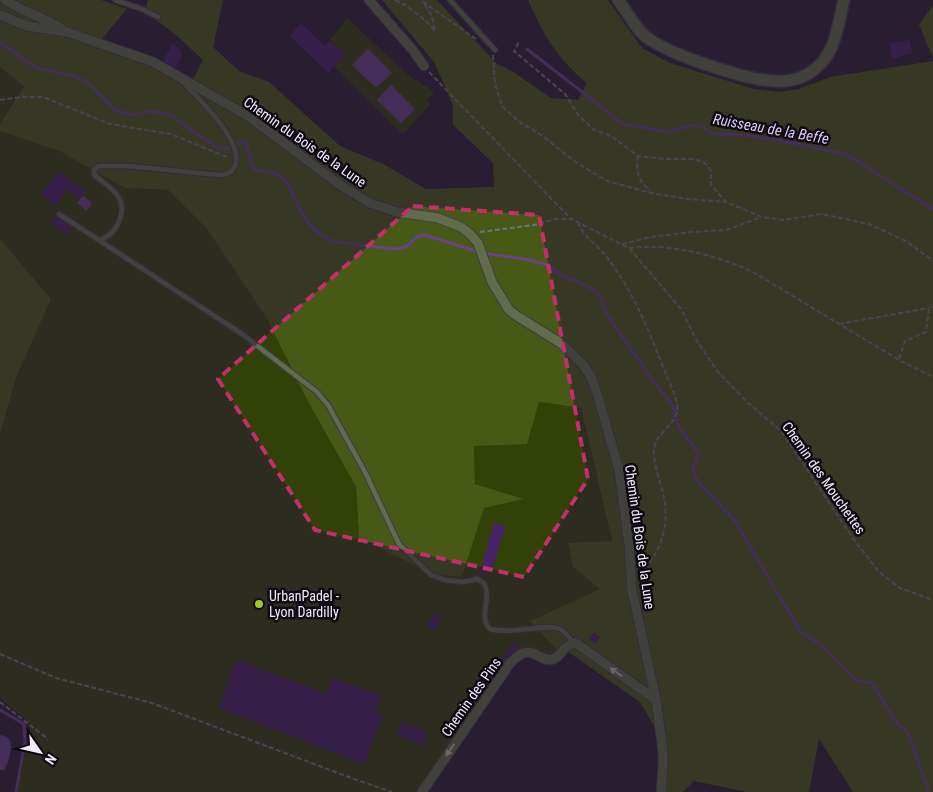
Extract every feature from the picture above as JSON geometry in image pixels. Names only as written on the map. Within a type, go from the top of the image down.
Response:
[{"type":"street","points":[[5,0],[16,7],[47,19],[67,32]]},
{"type":"street","points":[[369,0],[412,49],[424,66]]},
{"type":"street","points":[[618,0],[640,30],[655,43],[706,64],[759,79],[777,81],[797,79],[815,69],[829,53],[837,32],[844,0]]},
{"type":"street","name":"Chemin du Bois de la Lune","points":[[0,15],[27,26],[67,32],[154,62],[178,78],[248,116],[340,185],[365,201],[388,210],[438,218],[461,227],[478,242],[492,282],[509,310],[562,344],[574,354],[591,377],[619,470],[629,545],[631,578],[656,700],[662,752],[661,792]]},
{"type":"street","points":[[576,644],[656,700]]},
{"type":"street","name":"Chemin des Pins","points":[[422,792],[511,662],[523,653],[532,652],[546,660],[555,659],[568,645],[576,644]]},
{"type":"lane","points":[[115,0],[142,9],[158,17]]},
{"type":"lane","points":[[450,0],[494,49]]},
{"type":"lane","points":[[100,240],[110,236],[122,214],[123,206],[119,197],[94,175],[94,170],[100,166],[128,166],[220,175],[228,174],[234,169],[236,152],[231,140],[204,103],[178,78]]},
{"type":"lane","points":[[59,214],[242,334],[317,392],[328,405],[365,472],[399,544],[431,575],[445,580],[464,582],[477,580],[484,583],[488,594],[485,620],[490,629],[504,632],[549,627],[560,629],[576,644]]},
{"type":"path","points":[[395,0],[425,20],[435,31],[432,16],[424,2],[478,40]]},
{"type":"path","points":[[517,43],[514,51],[565,94],[578,116],[593,129],[612,136],[638,156],[664,159],[694,159],[705,163],[711,171],[711,185],[726,202]]},
{"type":"path","points":[[494,49],[495,84],[502,106],[518,121],[543,136],[574,160],[607,181],[651,193],[688,199],[726,202],[762,217],[783,220],[821,214],[869,224],[906,241],[932,259]]},
{"type":"path","points":[[424,66],[571,220]]},
{"type":"path","points":[[0,100],[43,97],[110,124],[171,134],[236,161]]},
{"type":"path","points":[[638,156],[637,173],[651,193]]},
{"type":"path","points":[[622,244],[651,237],[726,230],[762,217]]},
{"type":"path","name":"Chemin des Mouchettes","points":[[470,234],[534,225],[556,218],[578,222],[629,248],[681,309],[697,340],[718,372],[747,402],[781,431],[852,537],[879,572],[900,588],[933,600]]},
{"type":"path","points":[[578,222],[580,229],[608,257],[622,278],[654,343],[677,406],[674,419],[655,442],[653,454],[665,502],[666,519],[664,532],[652,560],[641,573],[631,578]]},
{"type":"path","points":[[629,248],[644,246],[698,252],[736,264],[753,272],[899,360],[933,377]]},
{"type":"path","points":[[839,324],[933,307]]},
{"type":"path","points":[[899,360],[905,341],[926,332],[929,308]]},
{"type":"path","points":[[0,654],[56,678],[152,703],[392,792]]},
{"type":"path","points":[[0,702],[48,739]]},
{"type":"highlighted area","points":[[413,206],[539,215],[588,479],[524,577],[315,530],[218,379]]},
{"type":"green space","points":[[0,0],[101,0],[127,9],[96,46],[150,65],[188,89],[203,60],[175,34],[145,12],[148,0],[223,0],[213,47],[239,71],[269,82],[340,146],[383,164],[426,189],[494,187],[493,163],[453,125],[453,105],[434,62],[382,0],[437,0],[496,63],[512,71],[551,98],[578,100],[587,83],[559,55],[528,0],[608,0],[642,48],[670,63],[754,89],[779,92],[799,89],[830,77],[933,61],[933,792],[853,792],[819,739],[809,792],[747,792],[694,781],[683,792],[661,792],[660,736],[640,702],[564,649],[557,650],[530,621],[600,589],[573,567],[568,543],[612,541],[581,408],[539,402],[527,444],[474,446],[475,484],[524,499],[484,508],[462,577],[432,574],[359,537],[356,487],[306,398],[266,317],[207,229],[168,190],[125,188],[61,152],[0,131],[0,124],[24,86],[0,67]]},
{"type":"green space","points":[[933,5],[933,58],[919,25]]},
{"type":"green space","points":[[347,18],[415,81],[417,80],[424,86],[426,85],[434,93],[427,100],[430,105],[403,134],[334,67],[346,54],[330,40]]},
{"type":"green space","points":[[0,67],[24,85],[0,124]]},
{"type":"green space","points":[[0,131],[61,152],[125,188],[168,190],[207,229],[266,317],[306,398],[356,487],[359,537],[462,577],[484,508],[523,499],[475,484],[474,446],[539,402],[581,408],[612,542],[568,544],[573,567],[600,589],[531,621],[564,649],[555,659],[523,653],[422,792],[17,792],[31,724],[0,698],[0,434],[16,378],[51,299],[0,239]]},
{"type":"green space","points":[[0,239],[51,299],[16,378],[0,434]]},
{"type":"shaded area","points":[[368,49],[392,73],[376,88],[352,65]]},
{"type":"shaded area","points":[[391,85],[415,109],[401,123],[377,100]]},
{"type":"shaded area","points":[[83,196],[92,203],[86,211],[77,203]]},
{"type":"shaded area","points":[[0,735],[9,739],[11,744],[10,756],[4,770],[0,770]]},
{"type":"building","points":[[301,23],[325,46],[330,40],[346,54],[328,73],[290,36]]},
{"type":"building","points":[[910,40],[912,53],[892,59],[889,43]]},
{"type":"building","points":[[173,43],[183,54],[175,68],[163,61]]},
{"type":"building","points":[[58,171],[86,191],[80,199],[67,189],[56,205],[41,195]]},
{"type":"building","points":[[56,216],[72,228],[67,235],[51,223]]},
{"type":"building","points":[[494,523],[505,526],[493,568],[488,567],[481,576],[479,575]]},
{"type":"building","points":[[435,613],[442,618],[434,630],[426,625]]},
{"type":"building","points":[[594,632],[600,637],[595,644],[589,639]]},
{"type":"building","points":[[513,642],[520,646],[506,658],[488,684],[486,682]]},
{"type":"building","points":[[236,660],[327,694],[332,678],[381,696],[375,712],[383,715],[364,764],[219,708]]},
{"type":"building","points":[[402,722],[428,732],[423,745],[397,735]]},
{"type":"waterway","points":[[0,42],[40,69],[74,76],[87,82],[115,110],[132,115],[152,111],[170,115],[216,147],[225,149],[243,141],[248,148],[255,170],[273,172],[282,177],[289,186],[305,219],[315,230],[328,239],[336,242],[395,249],[406,247],[418,236],[425,235],[482,253],[545,264],[562,276],[593,290],[600,296],[606,313],[673,406],[679,427],[699,454],[693,471],[699,483],[735,521],[800,631],[822,646],[855,680],[872,683],[897,723],[908,733],[929,792]]},
{"type":"waterway","name":"Ruisseau de la Beffe","points":[[527,49],[623,124],[668,132],[694,125],[700,126],[713,134],[742,135],[777,140],[846,154],[933,209]]},
{"type":"waterway","points":[[0,710],[24,724],[25,742],[16,792]]},
{"type":"place","name":"UrbanPadel - Lyon Dardilly","points":[[259,604]]}]
